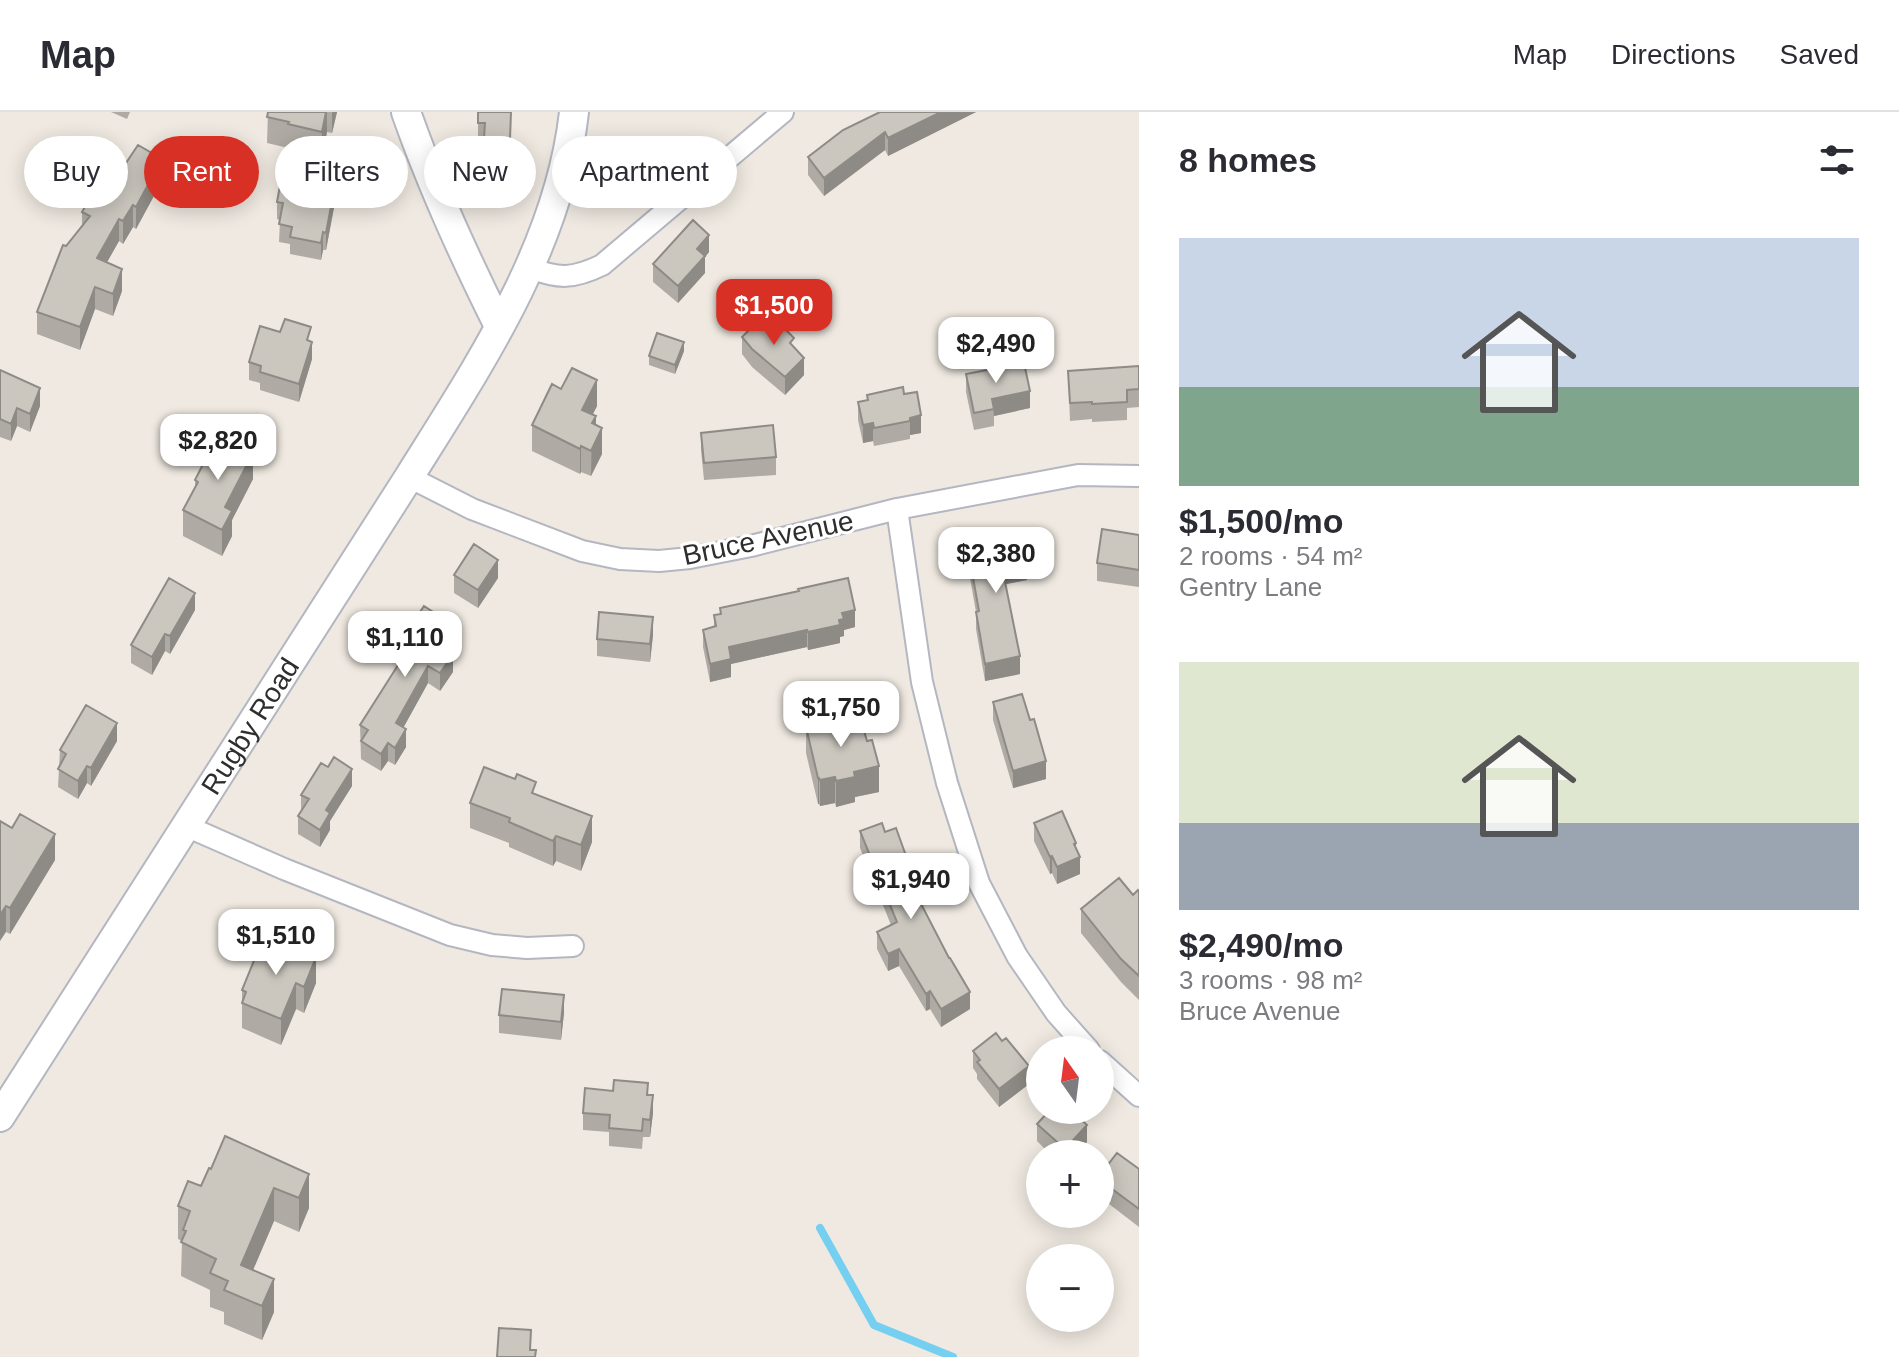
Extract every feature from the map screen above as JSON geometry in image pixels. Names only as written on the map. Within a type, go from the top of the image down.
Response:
[{"type":"street","points":[[406,112],[459,246],[499,326]]},
{"type":"street","name":"Rugby Road","points":[[0,1117],[409,477],[499,326],[530,268],[556,198],[574,112]]},
{"type":"street","points":[[530,268],[568,277],[584,274],[602,265],[783,112]]},
{"type":"street","name":"Bruce Avenue","points":[[409,477],[486,515],[582,551],[620,559],[659,561],[751,546],[897,509],[1078,475],[1139,476]]},
{"type":"street","points":[[897,509],[922,682],[947,783],[979,883],[1017,956],[1056,1013],[1077,1036]]},
{"type":"street","points":[[186,826],[450,935],[492,945],[527,948],[573,946]]},
{"type":"street","points":[[1114,1074],[1139,1096]]},
{"type":"building","points":[[268,112],[326,112],[322,132],[267,117]]},
{"type":"building","points":[[478,112],[511,112],[510,136],[484,136],[485,123],[478,123]]},
{"type":"building","points":[[880,112],[941,112],[888,138],[885,132],[824,178],[808,157],[843,130]]},
{"type":"building","points":[[138,145],[144,148],[144,192],[123,221],[119,219],[97,258],[122,269],[113,294],[95,287],[80,327],[37,312],[63,245],[66,246],[90,216],[82,212],[84,208],[128,208],[128,160]]},
{"type":"building","points":[[282,208],[331,208],[321,243],[290,237],[292,227],[279,224]]},
{"type":"building","points":[[693,220],[709,235],[697,249],[705,256],[678,286],[653,264]]},
{"type":"building","points":[[285,319],[311,327],[307,340],[312,342],[299,384],[260,372],[261,366],[249,362],[260,326],[280,332]]},
{"type":"building","points":[[758,321],[768,331],[778,322],[794,338],[790,343],[804,358],[785,377],[742,337]]},
{"type":"building","points":[[657,333],[684,342],[675,365],[649,356]]},
{"type":"building","points":[[1024,363],[1030,391],[992,399],[994,409],[974,413],[966,374]]},
{"type":"building","points":[[1139,366],[1139,389],[1127,390],[1127,402],[1070,403],[1068,371]]},
{"type":"building","points":[[572,368],[597,380],[582,410],[596,416],[592,423],[602,428],[591,451],[581,446],[580,449],[532,425],[552,384],[561,389]]},
{"type":"building","points":[[0,370],[40,388],[30,414],[17,408],[11,424],[0,419]]},
{"type":"building","points":[[903,387],[904,394],[917,392],[921,415],[910,418],[910,421],[874,428],[873,423],[863,425],[858,402],[868,400],[867,395]]},
{"type":"building","points":[[773,425],[776,457],[704,463],[701,433]]},
{"type":"building","points":[[218,435],[253,453],[225,507],[232,511],[222,530],[183,510]]},
{"type":"building","points":[[1102,529],[1139,535],[1139,570],[1097,563]]},
{"type":"building","points":[[1022,534],[1027,562],[1002,567],[1020,656],[985,664],[967,544]]},
{"type":"building","points":[[474,544],[498,560],[478,590],[454,575]]},
{"type":"building","points":[[169,578],[195,593],[170,636],[165,634],[152,657],[131,645]]},
{"type":"building","points":[[848,578],[855,610],[842,613],[844,619],[839,620],[840,625],[729,647],[731,659],[710,664],[703,630],[716,626],[714,615],[721,614],[720,608]]},
{"type":"building","points":[[424,606],[447,621],[433,641],[453,654],[440,673],[428,666],[396,723],[406,729],[395,748],[388,743],[381,754],[361,741],[368,730],[360,725],[400,662],[404,651],[396,646]]},
{"type":"building","points":[[599,612],[653,617],[650,644],[597,639]]},
{"type":"building","points":[[1022,694],[1030,720],[1034,719],[1046,761],[1013,771],[993,702]]},
{"type":"building","points":[[86,705],[117,723],[91,768],[87,766],[78,781],[58,769],[66,754],[60,750]]},
{"type":"building","points":[[853,715],[856,728],[863,727],[867,741],[872,740],[879,766],[854,772],[855,777],[820,780],[806,727]]},
{"type":"building","points":[[334,757],[352,769],[326,810],[330,813],[320,830],[298,816],[309,799],[301,795],[321,763],[328,767]]},
{"type":"building","points":[[484,767],[515,779],[517,774],[536,782],[532,793],[592,816],[581,845],[556,836],[553,841],[509,822],[510,818],[470,803]]},
{"type":"building","points":[[1062,811],[1080,857],[1057,867],[1034,823]]},
{"type":"building","points":[[20,814],[55,834],[10,908],[6,906],[0,915],[0,821],[12,828]]},
{"type":"building","points":[[882,823],[885,832],[896,828],[910,867],[903,869],[970,992],[941,1009],[930,991],[926,994],[899,949],[888,954],[877,932],[897,922],[860,831]]},
{"type":"building","points":[[1119,878],[1133,895],[1139,891],[1139,976],[1121,959],[1081,909]]},
{"type":"building","points":[[264,936],[316,957],[304,987],[296,983],[281,1019],[242,1003],[246,992],[242,990]]},
{"type":"building","points":[[502,989],[564,995],[561,1022],[499,1015]]},
{"type":"building","points":[[996,1033],[1002,1041],[1006,1038],[1026,1062],[1026,1068],[999,1089],[977,1062],[980,1060],[973,1051]]},
{"type":"building","points":[[614,1080],[648,1083],[647,1095],[653,1095],[650,1120],[643,1119],[642,1131],[609,1128],[610,1115],[583,1113],[585,1088],[613,1091]]},
{"type":"building","points":[[1037,1124],[1087,1125],[1073,1140],[1055,1140]]},
{"type":"building","points":[[225,1136],[309,1174],[299,1198],[274,1188],[241,1265],[274,1279],[262,1306],[224,1290],[228,1281],[210,1273],[216,1259],[181,1242],[190,1211],[178,1206],[188,1181],[201,1186]]},
{"type":"building","points":[[1117,1153],[1139,1169],[1139,1209],[1114,1190],[1114,1157]]},
{"type":"building","points":[[499,1328],[531,1330],[530,1350],[536,1350],[535,1357],[497,1357]]},
{"type":"waterway","points":[[820,1228],[874,1325],[953,1357]]}]
